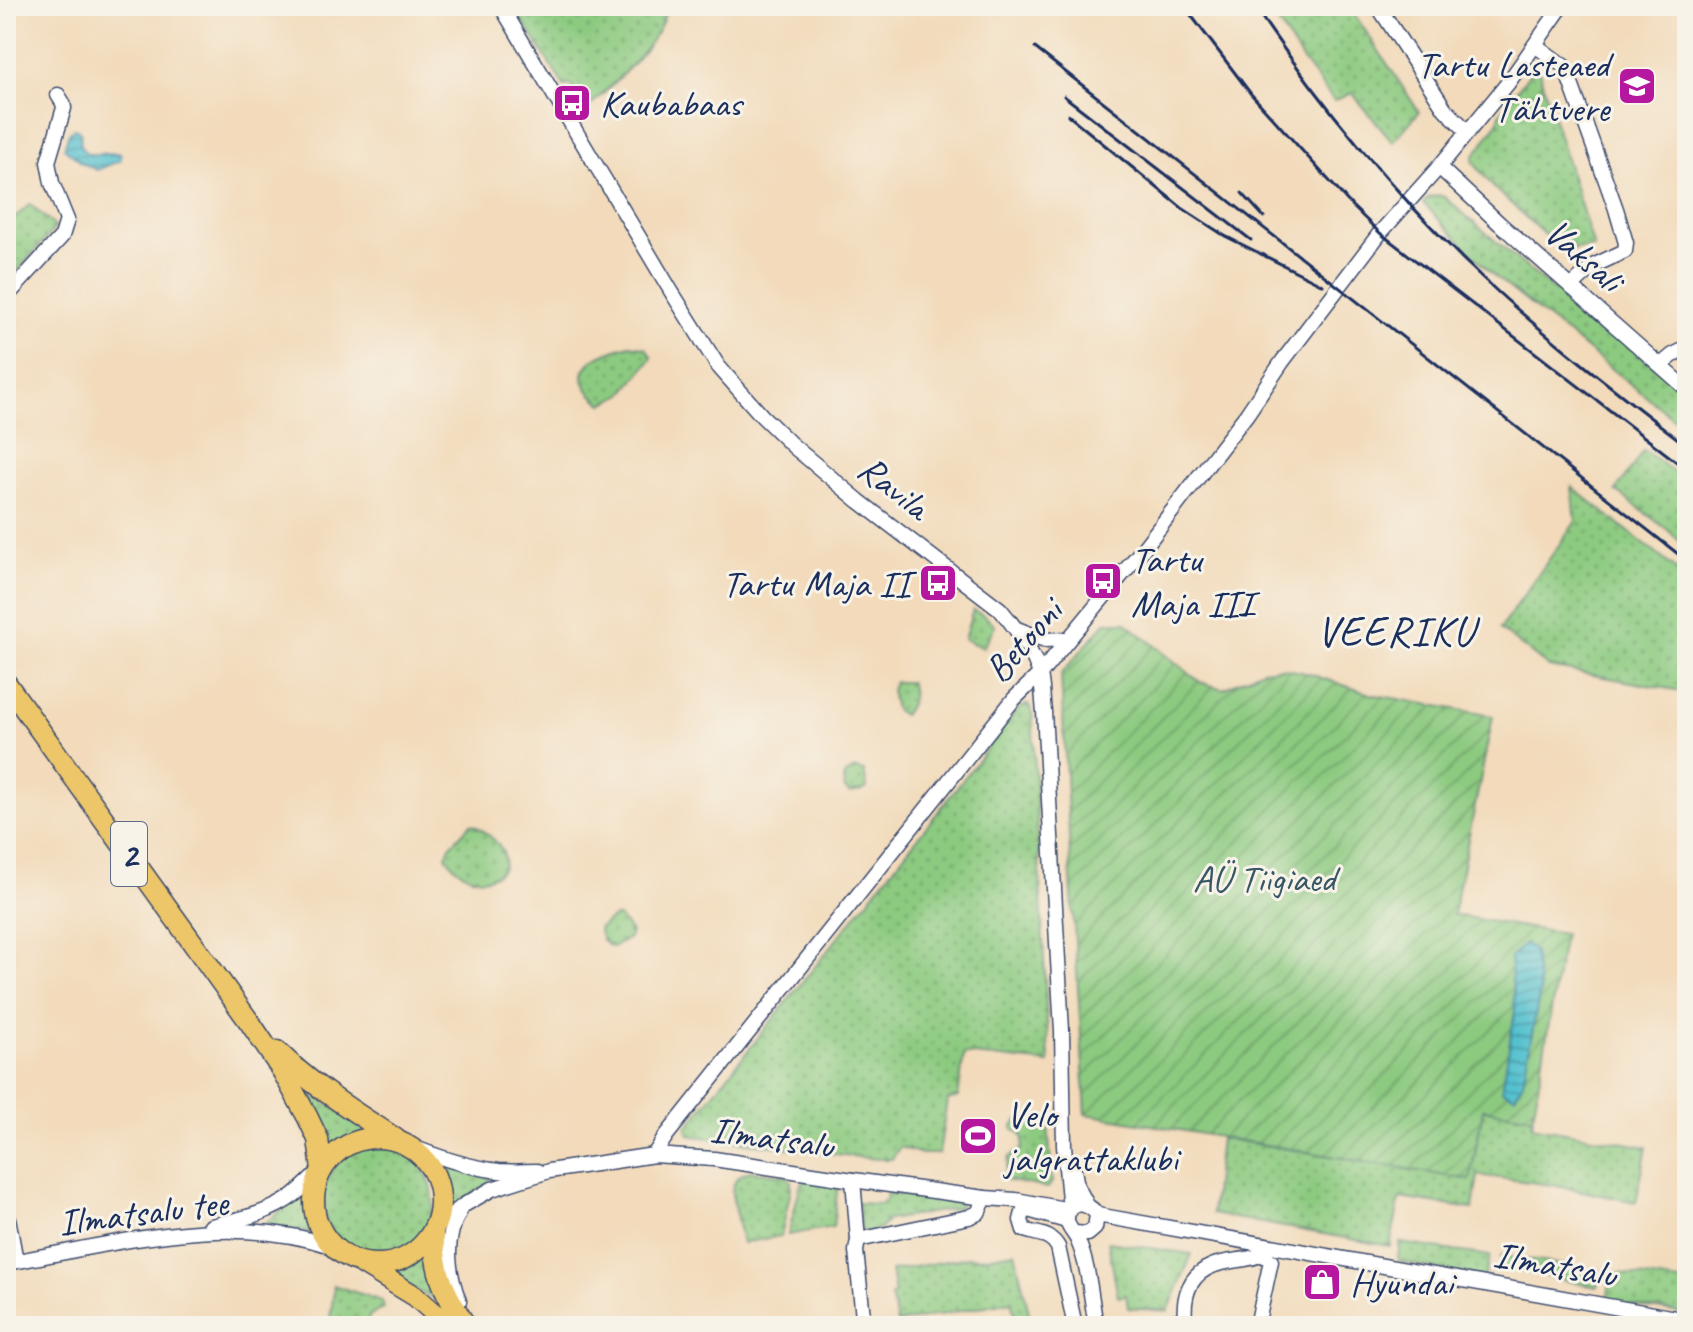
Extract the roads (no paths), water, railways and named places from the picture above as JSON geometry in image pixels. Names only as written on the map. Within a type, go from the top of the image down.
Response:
[{"type":"highway","name":"2","points":[[6,683],[283,1072],[318,1139],[322,1170]]},
{"type":"highway","name":"2","points":[[251,1024],[289,1063],[324,1091],[403,1143]]},
{"type":"highway","points":[[357,1261],[375,1264],[392,1262],[416,1250],[433,1230],[440,1202],[439,1187],[426,1161],[403,1143],[373,1138],[357,1141],[331,1157],[316,1185],[317,1218],[323,1234],[334,1247],[345,1255],[415,1296],[449,1326]]},
{"type":"highway","points":[[433,1230],[437,1271],[449,1299],[469,1326]]},
{"type":"street","name":"Ravila","points":[[501,6],[718,366],[793,446],[1000,609],[1017,629],[1040,674],[1064,1073],[1075,1176],[1079,1190],[1092,1210]]},
{"type":"street","points":[[1378,6],[1445,109],[1468,132]]},
{"type":"street","name":"Betooni","points":[[654,1155],[1014,699],[1040,674],[1137,556],[1232,434],[1282,362],[1380,233],[1508,83],[1562,6]]},
{"type":"street","points":[[1535,45],[1565,67],[1626,243],[1625,251],[1595,265],[1571,287]]},
{"type":"street","points":[[6,297],[62,236],[67,220],[49,174],[48,162],[64,108],[58,95]]},
{"type":"street","name":"Vaksali","points":[[1439,167],[1687,389]]},
{"type":"street","points":[[1661,365],[1687,348]]},
{"type":"street","points":[[1017,629],[1045,640],[1068,639]]},
{"type":"street","name":"Ravila","points":[[1064,1073],[1064,1146],[1096,1326]]},
{"type":"street","name":"Ilmatsalu","points":[[403,1143],[441,1158],[500,1171],[549,1171],[654,1155],[714,1159],[1016,1200],[1078,1226]]},
{"type":"street","points":[[184,1232],[276,1207],[322,1170]]},
{"type":"street","name":"Ilmatsalu","points":[[433,1230],[464,1205],[492,1189],[549,1171]]},
{"type":"street","points":[[853,1180],[864,1326]]},
{"type":"street","points":[[858,1240],[969,1217],[978,1213],[985,1198]]},
{"type":"street","name":"Ilmatsalu","points":[[985,1198],[1078,1226],[1175,1229]]},
{"type":"street","points":[[464,1205],[453,1223],[449,1254],[454,1288],[469,1326]]},
{"type":"street","points":[[1078,1205],[1092,1210],[1097,1224],[1078,1226],[1078,1205]]},
{"type":"street","points":[[6,1207],[11,1262]]},
{"type":"street","points":[[1024,1209],[1021,1220],[1024,1230],[1042,1234],[1054,1240],[1058,1247],[1075,1326]]},
{"type":"street","name":"Ilmatsalu","points":[[1092,1210],[1264,1250],[1687,1320]]},
{"type":"street","name":"Ilmatsalu tee","points":[[11,1262],[184,1232],[262,1232],[305,1237],[334,1247]]},
{"type":"street","points":[[1148,1326],[1185,1319],[1188,1288],[1212,1266],[1248,1260],[1264,1250],[1271,1261],[1257,1326]]},
{"type":"street","points":[[1064,1272],[1086,1268]]},
{"type":"water","points":[[74,128],[80,131],[84,151],[121,154],[121,160],[97,170],[82,163],[64,148]]},
{"type":"water","points":[[1525,943],[1534,952],[1540,991],[1523,1082],[1515,1096],[1502,1090],[1515,1011],[1510,958]]},
{"type":"railway","points":[[1184,6],[1251,94],[1380,233],[1687,470]]},
{"type":"railway","points":[[1254,6],[1354,140],[1437,233],[1547,335],[1687,446]]},
{"type":"railway","points":[[1035,48],[1687,561]]},
{"type":"railway","points":[[1064,96],[1251,240]]},
{"type":"railway","points":[[1068,115],[1182,208],[1225,236],[1323,285]]},
{"type":"railway","points":[[1242,193],[1264,217]]},
{"type":"place","name":"Tartu Lasteaed Tähtvere","points":[[1637,86]]},
{"type":"place","name":"Kaubabaas","points":[[572,103]]},
{"type":"place","name":"Tartu Maja III","points":[[1103,581]]},
{"type":"place","name":"Tartu Maja II","points":[[938,583]]},
{"type":"place","name":"Velo jalgrattaklubi","points":[[978,1136]]},
{"type":"place","name":"Hyundai","points":[[1322,1282]]},
{"type":"district","name":"VEERIKU","points":[[1396,630]]},
{"type":"park label","name":"AÜ Tiigiaed","points":[[1264,878]]}]
